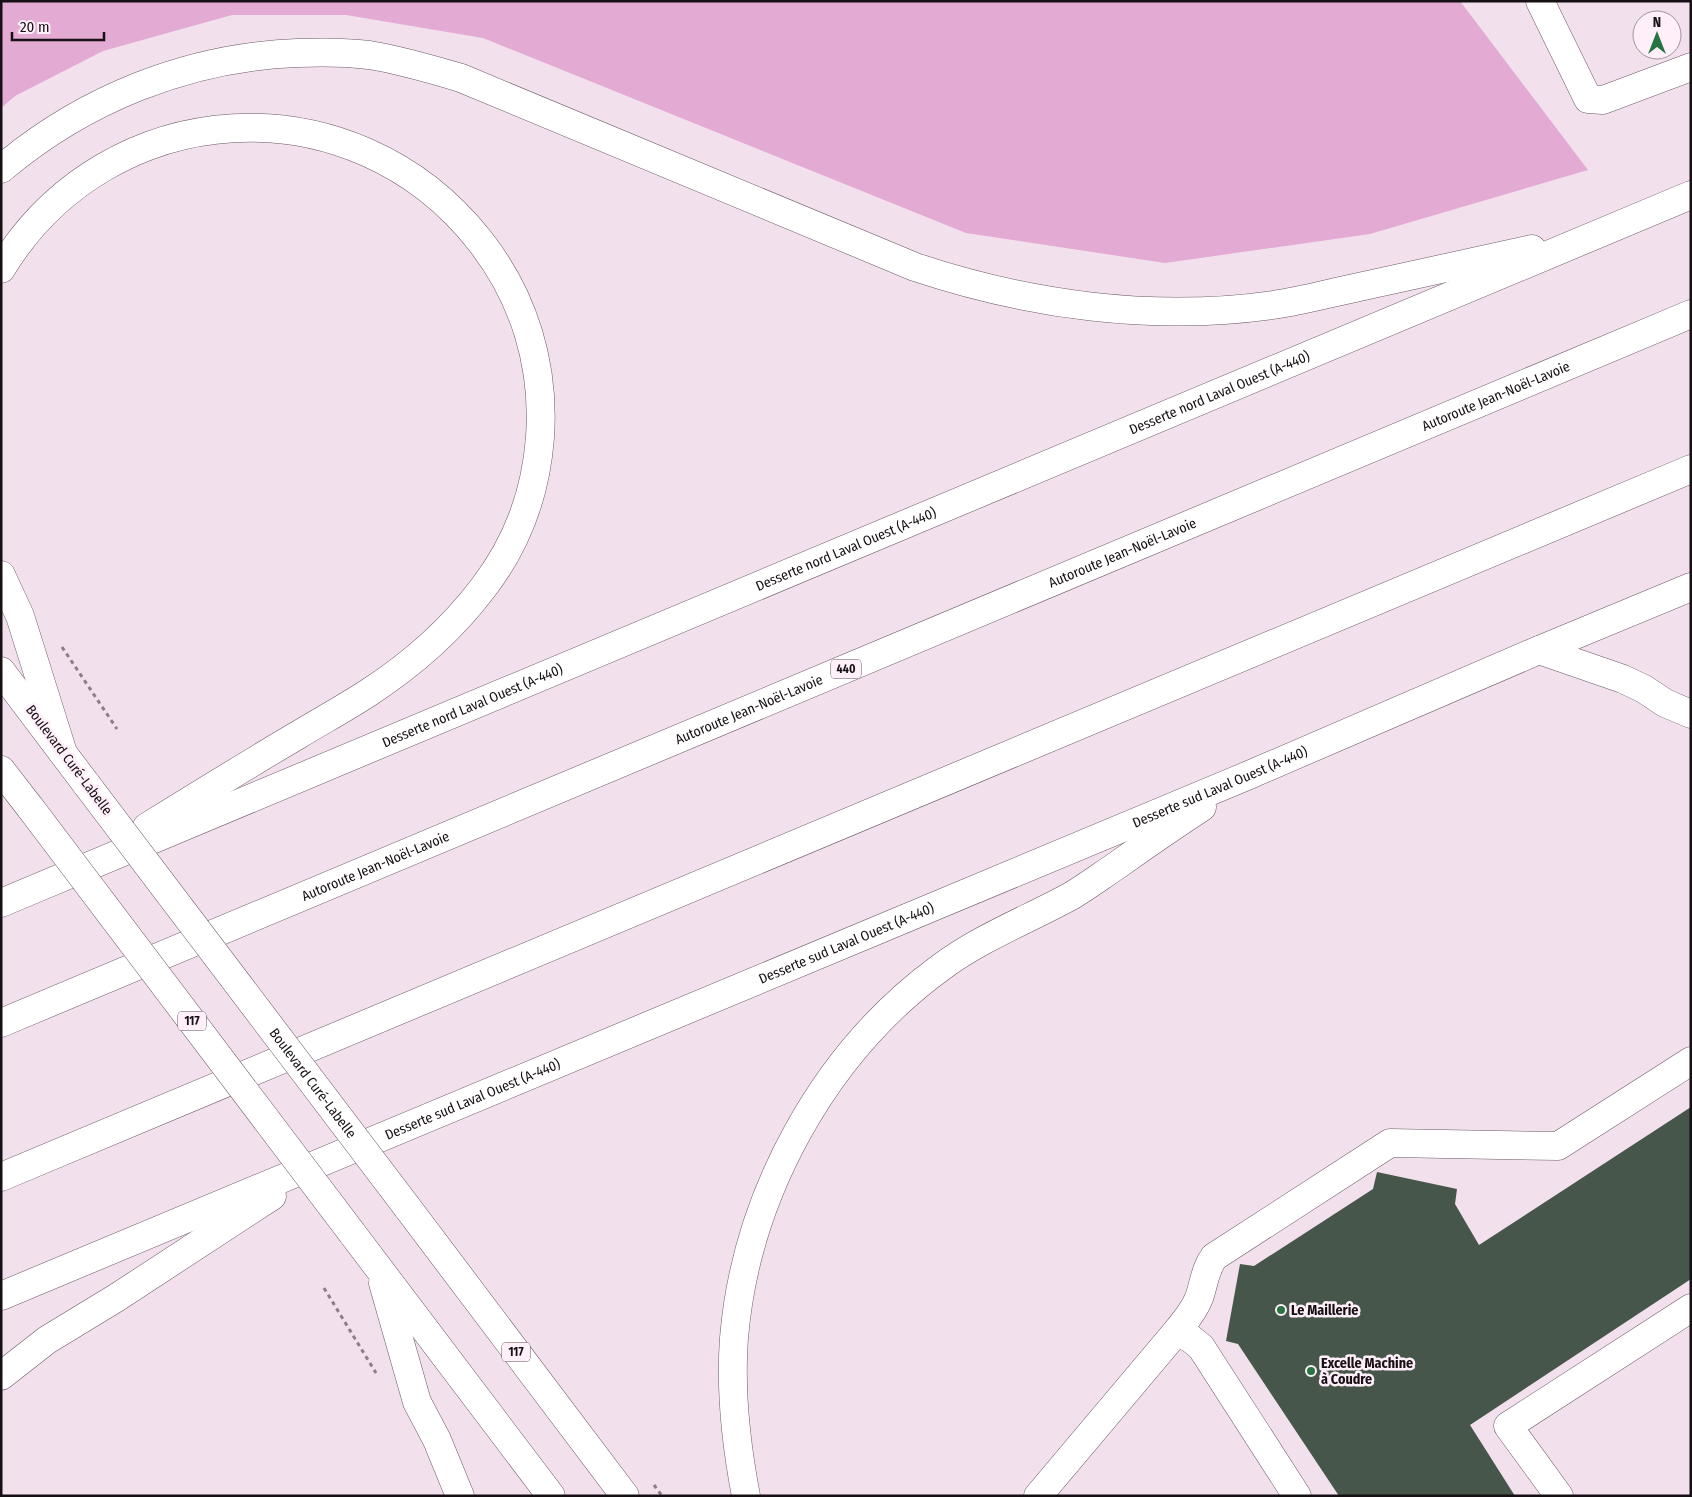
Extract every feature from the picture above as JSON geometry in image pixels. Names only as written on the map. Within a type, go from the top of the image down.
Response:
[{"type":"main road","points":[[1540,1],[1588,98],[1604,100],[1691,67]]},
{"type":"main road","points":[[1,169],[49,133],[81,114],[130,89],[153,80],[204,65],[247,57],[288,53],[339,52],[398,61],[461,78],[915,267],[986,288],[1058,302],[1093,307],[1169,311],[1211,311],[1275,305],[1600,234]]},
{"type":"main road","points":[[1,269],[18,243],[48,209],[105,166],[142,148],[185,135],[232,128],[279,129],[316,135],[353,146],[391,164],[433,191],[472,231],[504,275],[516,296],[532,344],[540,390],[541,414],[538,457],[534,482],[520,524],[500,564],[467,608],[404,666],[367,694],[70,873]]},
{"type":"main road","name":"Desserte nord Laval Ouest (A-440)","points":[[1,903],[1691,195]]},
{"type":"main road","name":"Autoroute Jean-Noël-Lavoie","points":[[1,1023],[1691,314]]},
{"type":"main road","points":[[1,1177],[1691,469]]},
{"type":"main road","points":[[1,575],[20,616],[63,753]]},
{"type":"main road","name":"Desserte sud Laval Ouest (A-440)","points":[[1,1296],[1249,775],[1539,650],[1691,587]]},
{"type":"main road","points":[[1539,650],[1623,679],[1644,689],[1665,703],[1691,714]]},
{"type":"main road","name":"Boulevard Curé-Labelle","points":[[1,671],[625,1496]]},
{"type":"main road","name":"117","points":[[1,770],[551,1496]]},
{"type":"main road","points":[[746,1496],[738,1449],[734,1393],[734,1339],[741,1290],[753,1241],[774,1181],[803,1123],[828,1083],[858,1044],[875,1026],[909,993],[941,967],[979,942],[1072,895],[1249,775]]},
{"type":"main road","points":[[1038,1496],[1192,1312],[1199,1297],[1208,1265],[1214,1257],[1390,1143],[1558,1146],[1691,1061]]},
{"type":"main road","points":[[1,1376],[48,1340],[116,1298],[330,1158]]},
{"type":"main road","points":[[379,1267],[417,1402],[437,1440],[460,1496]]},
{"type":"main road","points":[[1559,1496],[1508,1426],[1691,1308]]},
{"type":"main road","points":[[1177,1331],[1201,1347],[1297,1496]]},
{"type":"path","points":[[59,640],[117,729]]},
{"type":"path","points":[[324,1288],[377,1375]]},
{"type":"shaded area","points":[[1,1],[1460,1],[1588,170],[1370,234],[1165,263],[966,233],[483,38],[346,15],[232,15],[103,51],[15,96],[1,108]]},
{"type":"building","points":[[1691,1107],[1691,1279],[1470,1425],[1515,1496],[1339,1496],[1238,1344],[1226,1341],[1240,1264],[1254,1266],[1373,1189],[1377,1172],[1457,1189],[1455,1204],[1479,1245]]},
{"type":"place","name":"Le Maillerie","points":[[1281,1310]]},
{"type":"place","name":"Excelle Machine à Coudre","points":[[1311,1371]]}]
